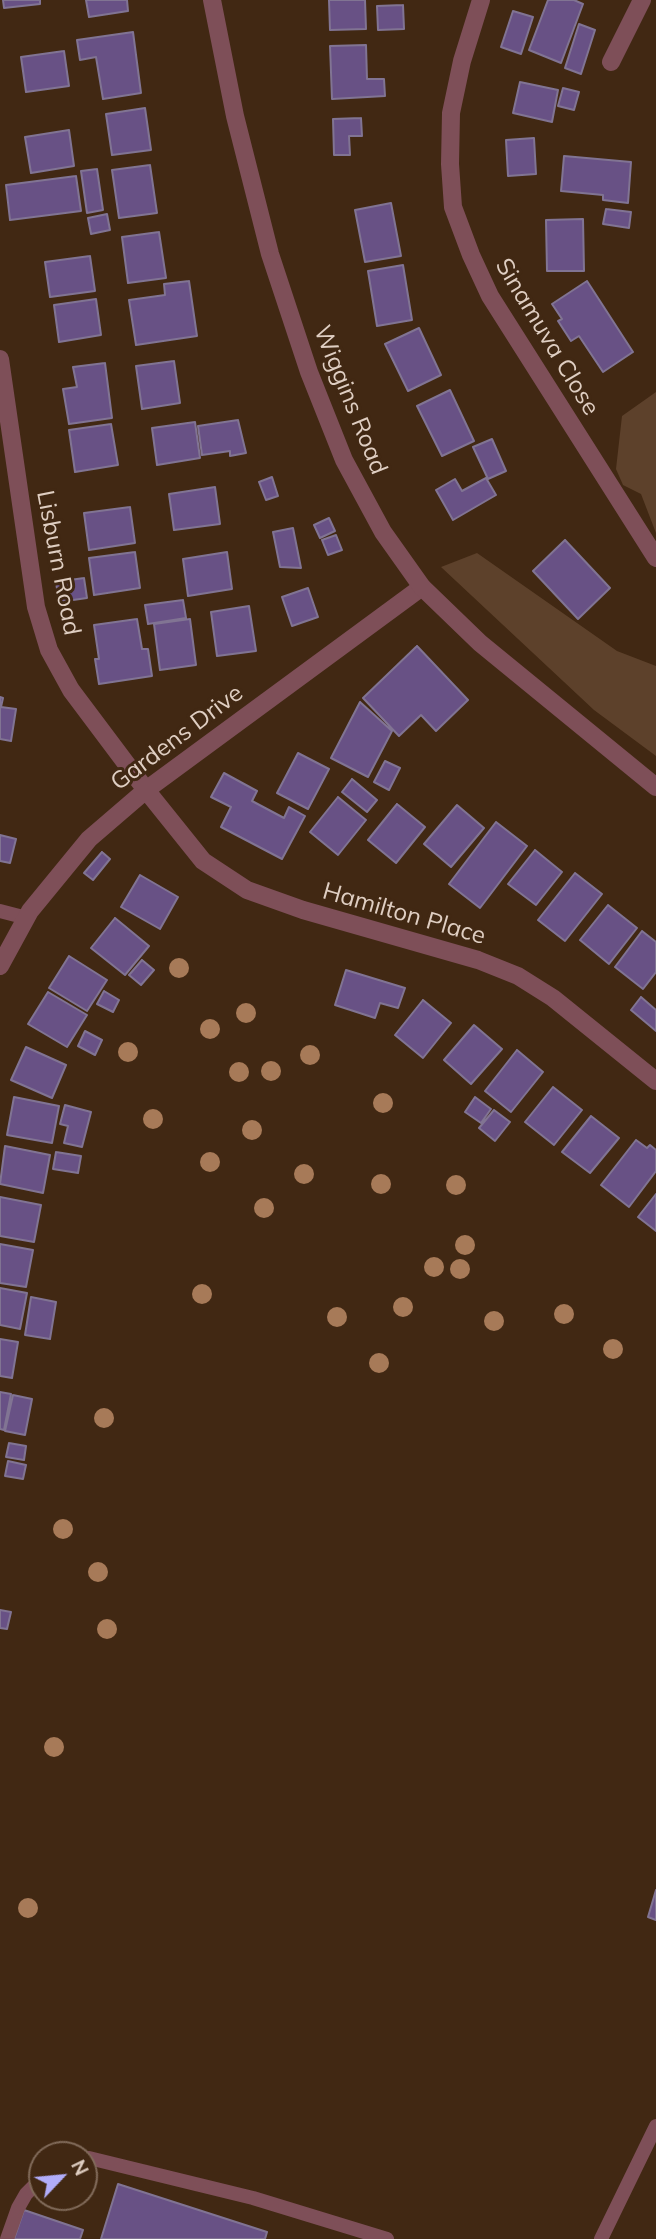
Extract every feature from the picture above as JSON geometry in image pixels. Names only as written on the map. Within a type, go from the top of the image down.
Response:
[{"type":"street","name":"Wiggins Road","points":[[212,0],[236,116],[270,254],[309,372],[344,460],[383,531],[422,587],[480,643],[656,788]]},
{"type":"street","name":"Sinamuva Close","points":[[481,0],[461,61],[451,113],[453,207],[490,296],[656,558]]},
{"type":"street","points":[[611,62],[642,0]]},
{"type":"street","name":"Lisburn Road","points":[[0,359],[5,433],[36,607],[49,650],[71,690],[146,790]]},
{"type":"street","name":"Gardens Drive","points":[[0,966],[27,918],[64,866],[89,839],[146,790],[422,587]]},
{"type":"street","name":"Hamilton Place","points":[[146,790],[203,861],[247,890],[303,910],[478,960],[517,976],[553,998],[656,1081]]},
{"type":"lane","points":[[0,911],[27,918]]},
{"type":"lane","points":[[601,2239],[656,2126]]},
{"type":"lane","points":[[98,2160],[253,2198],[387,2239]]},
{"type":"lane","points":[[7,2239],[18,2208],[28,2192]]},
{"type":"shaded area","points":[[656,392],[656,533],[641,494],[623,485],[616,469],[622,416]]},
{"type":"shaded area","points":[[477,553],[617,651],[656,666],[656,756],[594,710],[441,567]]},
{"type":"building","points":[[3,0],[40,0],[40,4],[4,8]]},
{"type":"building","points":[[86,0],[127,0],[128,11],[89,17]]},
{"type":"building","points":[[329,0],[365,0],[366,29],[330,30]]},
{"type":"building","points":[[548,0],[574,0],[583,4],[561,63],[529,50]]},
{"type":"building","points":[[403,5],[404,29],[378,30],[377,6]]},
{"type":"building","points":[[513,11],[533,17],[521,54],[501,47]]},
{"type":"building","points":[[579,24],[595,30],[581,74],[565,68]]},
{"type":"building","points":[[133,32],[141,93],[103,99],[96,57],[80,60],[77,40]]},
{"type":"building","points":[[366,45],[367,79],[384,79],[385,96],[332,99],[330,46]]},
{"type":"building","points":[[64,51],[69,86],[26,92],[21,57]]},
{"type":"building","points":[[520,82],[558,90],[552,122],[513,113]]},
{"type":"building","points":[[563,88],[579,92],[574,110],[558,106]]},
{"type":"building","points":[[145,108],[151,150],[112,155],[106,114]]},
{"type":"building","points":[[361,118],[362,136],[349,136],[350,155],[334,155],[333,119]]},
{"type":"building","points":[[69,130],[74,166],[31,173],[25,137]]},
{"type":"building","points":[[534,138],[536,174],[508,176],[506,140]]},
{"type":"building","points":[[564,156],[631,162],[628,203],[603,200],[603,195],[561,191]]},
{"type":"building","points":[[150,165],[157,213],[119,218],[112,170]]},
{"type":"building","points":[[97,169],[103,210],[87,213],[81,171]]},
{"type":"building","points":[[76,176],[81,211],[10,220],[6,185]]},
{"type":"building","points":[[391,203],[401,256],[365,262],[355,210]]},
{"type":"building","points":[[606,209],[631,212],[629,228],[603,224]]},
{"type":"building","points":[[107,214],[110,230],[91,234],[88,218]]},
{"type":"building","points":[[583,219],[584,271],[547,271],[546,220]]},
{"type":"building","points":[[159,232],[166,278],[128,283],[122,237]]},
{"type":"building","points":[[90,256],[95,291],[50,297],[45,262]]},
{"type":"building","points":[[403,265],[412,320],[377,326],[368,271]]},
{"type":"building","points":[[189,281],[197,336],[136,345],[129,300],[165,295],[164,284]]},
{"type":"building","points":[[587,281],[633,352],[603,372],[579,336],[571,341],[558,321],[562,319],[552,304]]},
{"type":"building","points":[[96,299],[101,335],[59,342],[54,305]]},
{"type":"building","points":[[419,328],[441,375],[408,391],[385,344]]},
{"type":"building","points":[[174,361],[180,403],[142,409],[136,366]]},
{"type":"building","points":[[105,363],[112,418],[69,424],[63,389],[77,387],[73,367]]},
{"type":"building","points":[[450,390],[474,441],[442,456],[417,406]]},
{"type":"building","points":[[238,420],[246,453],[230,456],[230,451],[202,455],[198,426]]},
{"type":"building","points":[[195,422],[200,458],[157,465],[152,428]]},
{"type":"building","points":[[111,424],[118,465],[75,472],[69,430]]},
{"type":"building","points":[[492,439],[506,471],[488,479],[473,447]]},
{"type":"building","points":[[272,477],[278,496],[266,500],[259,482]]},
{"type":"building","points":[[486,478],[496,495],[453,520],[436,490],[455,479],[462,491]]},
{"type":"building","points":[[215,487],[220,524],[174,530],[169,494]]},
{"type":"building","points":[[130,507],[135,543],[89,550],[84,513]]},
{"type":"building","points":[[329,518],[335,531],[320,538],[314,525]]},
{"type":"building","points":[[293,528],[301,568],[280,567],[273,532]]},
{"type":"building","points":[[336,535],[342,550],[328,555],[322,540]]},
{"type":"building","points":[[565,540],[610,588],[578,619],[533,571]]},
{"type":"building","points":[[135,552],[140,588],[94,595],[89,558]]},
{"type":"building","points":[[227,552],[232,589],[188,596],[183,559]]},
{"type":"building","points":[[84,578],[87,598],[59,602],[56,582]]},
{"type":"building","points":[[308,588],[318,617],[292,626],[282,597]]},
{"type":"building","points":[[183,600],[186,618],[148,624],[145,605]]},
{"type":"building","points":[[249,606],[256,651],[217,656],[211,612]]},
{"type":"building","points":[[137,619],[142,649],[148,649],[152,676],[99,684],[95,659],[99,659],[94,625]]},
{"type":"building","points":[[190,619],[196,665],[160,670],[154,624]]},
{"type":"building","points":[[417,646],[468,700],[436,731],[421,715],[399,736],[363,698]]},
{"type":"building","points":[[0,697],[3,698],[1,707],[16,709],[11,741],[0,739]]},
{"type":"building","points":[[360,702],[392,731],[368,777],[331,758]]},
{"type":"building","points":[[298,753],[329,769],[308,809],[277,793]]},
{"type":"building","points":[[385,761],[400,768],[389,790],[374,782]]},
{"type":"building","points":[[224,773],[257,791],[252,801],[284,818],[289,807],[305,816],[282,859],[221,827],[231,807],[211,797]]},
{"type":"building","points":[[352,779],[377,800],[367,812],[342,792]]},
{"type":"building","points":[[338,797],[366,820],[338,855],[310,832]]},
{"type":"building","points":[[397,804],[425,827],[396,863],[368,840]]},
{"type":"building","points":[[457,805],[484,828],[451,867],[424,844]]},
{"type":"building","points":[[496,822],[527,846],[480,908],[449,884]]},
{"type":"building","points":[[0,835],[16,839],[10,863],[0,861]]},
{"type":"building","points":[[535,850],[562,872],[536,905],[508,884]]},
{"type":"building","points":[[102,852],[110,859],[93,880],[84,873]]},
{"type":"building","points":[[575,873],[602,894],[565,941],[538,920]]},
{"type":"building","points":[[140,875],[178,897],[160,929],[121,907]]},
{"type":"building","points":[[608,905],[637,928],[609,964],[580,940]]},
{"type":"building","points":[[115,918],[149,946],[125,975],[91,948]]},
{"type":"building","points":[[642,931],[656,942],[656,972],[643,989],[615,967]]},
{"type":"building","points":[[69,956],[107,980],[87,1011],[49,988]]},
{"type":"building","points":[[142,960],[154,970],[141,985],[129,975]]},
{"type":"building","points":[[346,970],[405,988],[398,1008],[380,1003],[375,1018],[335,1005]]},
{"type":"building","points":[[104,991],[119,1000],[113,1012],[97,1004]]},
{"type":"building","points":[[48,992],[87,1015],[67,1047],[28,1024]]},
{"type":"building","points":[[641,997],[656,1010],[656,1031],[631,1010]]},
{"type":"building","points":[[423,1000],[451,1023],[423,1058],[395,1035]]},
{"type":"building","points":[[474,1025],[502,1049],[471,1084],[444,1060]]},
{"type":"building","points":[[85,1031],[102,1040],[95,1055],[78,1046]]},
{"type":"building","points":[[26,1047],[66,1065],[52,1098],[11,1080]]},
{"type":"building","points":[[517,1050],[543,1072],[511,1112],[485,1091]]},
{"type":"building","points":[[553,1087],[582,1110],[554,1145],[525,1122]]},
{"type":"building","points":[[14,1097],[59,1106],[52,1143],[7,1135]]},
{"type":"building","points":[[475,1097],[491,1109],[481,1123],[465,1112]]},
{"type":"building","points":[[65,1105],[91,1112],[82,1147],[64,1143],[68,1126],[60,1124]]},
{"type":"building","points":[[494,1110],[510,1122],[495,1141],[479,1128]]},
{"type":"building","points":[[591,1116],[619,1138],[590,1173],[562,1152]]},
{"type":"building","points":[[636,1140],[647,1148],[650,1145],[656,1150],[656,1171],[629,1207],[601,1185]]},
{"type":"building","points":[[5,1146],[50,1155],[43,1193],[0,1184]]},
{"type":"building","points":[[56,1152],[81,1156],[78,1173],[53,1169]]},
{"type":"building","points":[[656,1194],[656,1231],[638,1217]]},
{"type":"building","points":[[0,1197],[41,1205],[34,1242],[0,1236]]},
{"type":"building","points":[[0,1244],[33,1250],[26,1287],[0,1283]]},
{"type":"building","points":[[0,1288],[27,1293],[20,1329],[0,1325]]},
{"type":"building","points":[[31,1297],[56,1302],[50,1339],[25,1335]]},
{"type":"building","points":[[0,1339],[18,1342],[12,1378],[0,1376]]},
{"type":"building","points":[[0,1392],[11,1394],[4,1430],[0,1429]]},
{"type":"building","points":[[13,1395],[32,1399],[25,1435],[5,1431]]},
{"type":"building","points":[[9,1443],[26,1446],[24,1460],[6,1457]]},
{"type":"building","points":[[8,1461],[26,1465],[23,1479],[5,1476]]},
{"type":"building","points":[[0,1610],[11,1612],[7,1629],[0,1628]]},
{"type":"building","points":[[656,1890],[656,1920],[648,1917]]},
{"type":"building","points":[[118,2184],[267,2232],[265,2239],[101,2239]]},
{"type":"building","points":[[24,2210],[83,2230],[80,2239],[14,2239]]}]
